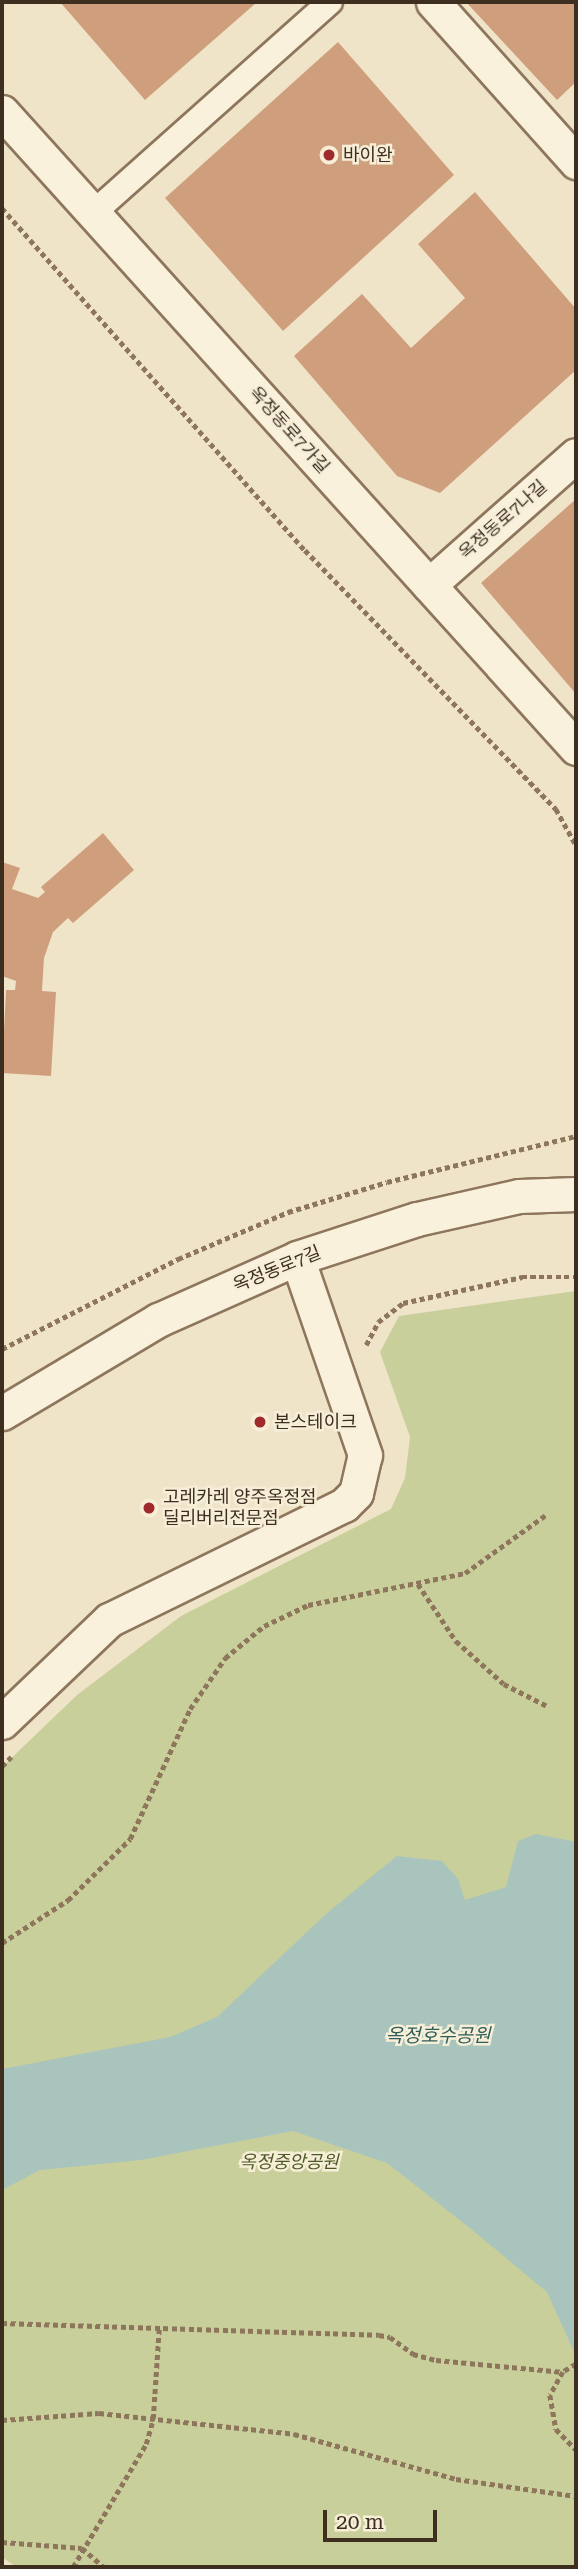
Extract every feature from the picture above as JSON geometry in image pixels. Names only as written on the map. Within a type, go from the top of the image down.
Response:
[{"type":"street","points":[[91,215],[330,2]]},
{"type":"street","points":[[433,2],[576,162]]},
{"type":"street","name":"옥정동로7가길","points":[[2,112],[91,215],[576,748]]},
{"type":"street","name":"옥정동로7나길","points":[[429,585],[576,455]]},
{"type":"street","name":"옥정동로7길","points":[[2,1413],[158,1320],[297,1258],[443,1213],[519,1196],[576,1194]]},
{"type":"street","points":[[2,1722],[109,1620],[344,1505],[356,1493],[365,1455],[297,1258]]},
{"type":"path","points":[[2,208],[305,550],[556,809],[576,845]]},
{"type":"path","points":[[2,1943],[68,1900],[131,1839],[190,1709],[225,1658],[264,1626],[308,1605],[465,1573],[547,1514]]},
{"type":"path","points":[[418,1584],[456,1641],[503,1684],[547,1706]]},
{"type":"path","points":[[2,2323],[379,2336],[390,2337],[413,2354],[563,2372]]},
{"type":"path","points":[[74,2564],[146,2444],[153,2419],[159,2328]]},
{"type":"path","points":[[576,2364],[563,2372],[550,2395],[556,2429],[576,2450]]},
{"type":"path","points":[[2,2420],[99,2413],[313,2437],[456,2479],[576,2496]]},
{"type":"path","points":[[2,2542],[82,2548],[104,2567]]},
{"type":"green space","name":"옥정중앙공원","points":[[576,1291],[576,2567],[16,2567],[2,2557],[2,1767],[77,1695],[181,1616],[391,1509],[405,1478],[410,1437],[380,1352],[399,1316]]},
{"type":"water","name":"옥정호수공원","points":[[536,1834],[576,1842],[576,2356],[547,2292],[471,2229],[387,2163],[293,2131],[141,2160],[40,2170],[2,2190],[2,2069],[170,2037],[217,2017],[327,1913],[397,1856],[442,1861],[458,1879],[465,1900],[506,1887],[518,1841]]},
{"type":"building","points":[[60,2],[257,2],[145,100]]},
{"type":"building","points":[[466,2],[576,2],[576,82],[557,100]]},
{"type":"building","points":[[338,42],[454,175],[283,331],[165,198]]},
{"type":"building","points":[[475,192],[576,309],[576,370],[440,493],[397,476],[294,356],[362,294],[411,348],[465,298],[418,244]]},
{"type":"building","points":[[576,499],[576,694],[481,583]]},
{"type":"building","points":[[103,833],[134,870],[73,923],[68,918],[53,932],[44,958],[42,991],[56,992],[51,1076],[2,1073],[6,990],[15,990],[16,981],[2,976],[2,862],[20,868],[12,889],[38,898],[45,892],[41,887]]},
{"type":"place","name":"바이완","points":[[329,155]]},
{"type":"place","name":"본스테이크","points":[[260,1422]]},
{"type":"place","name":"고레카레 양주옥정점 딜리버리전문점","points":[[149,1508]]}]
